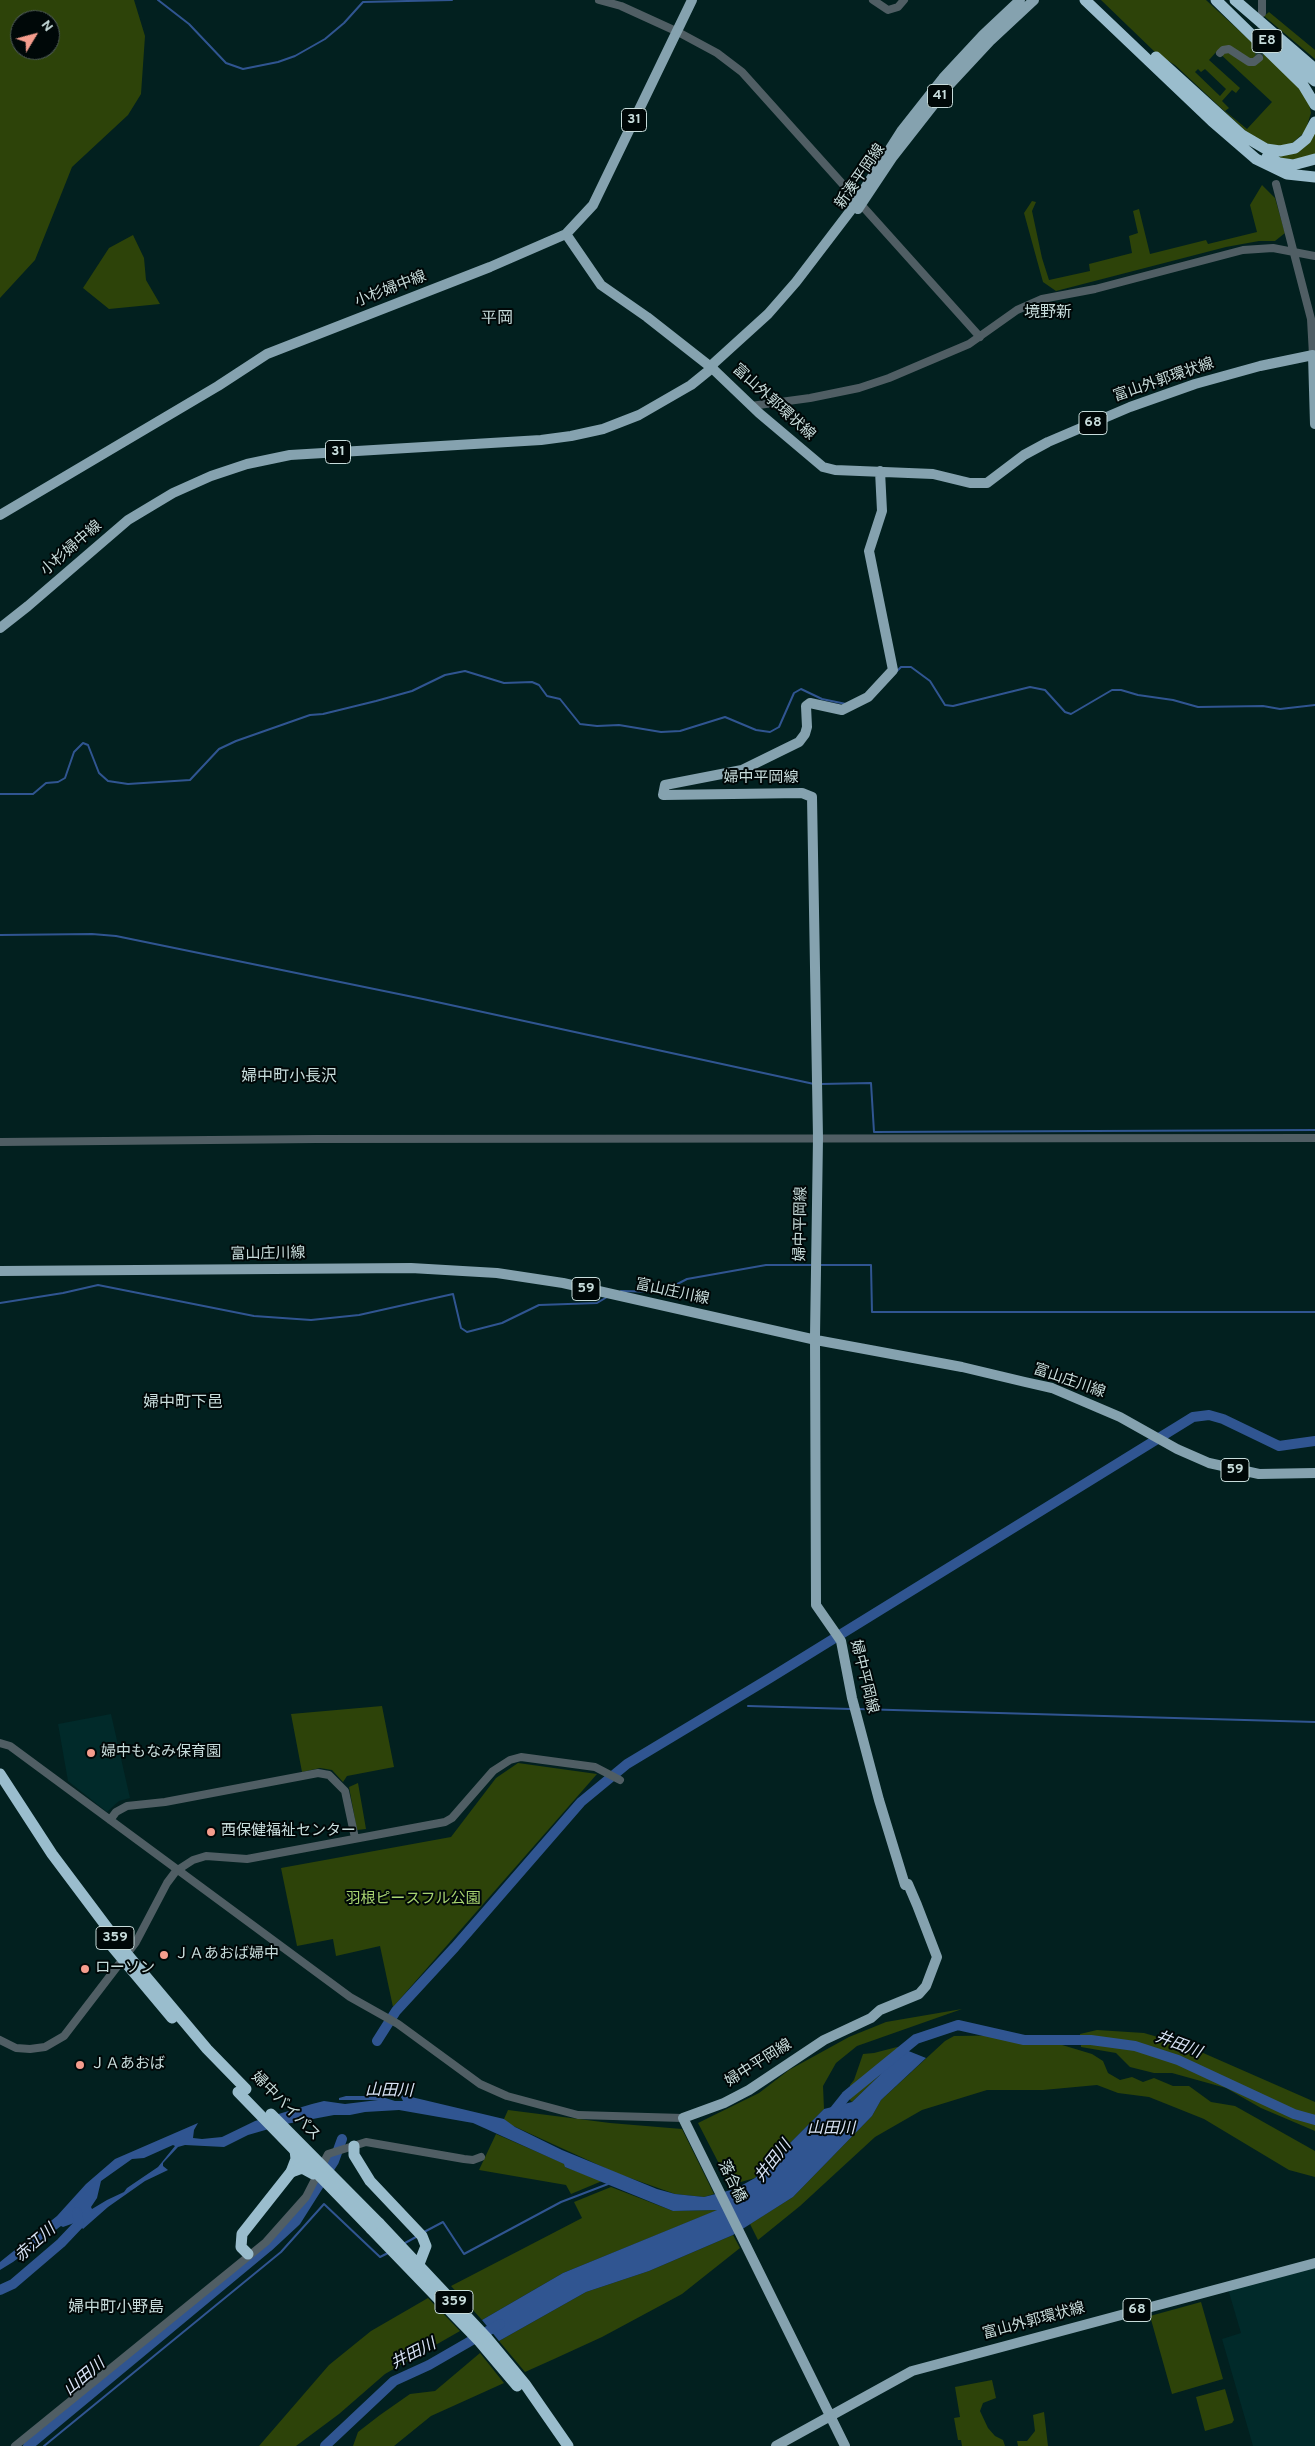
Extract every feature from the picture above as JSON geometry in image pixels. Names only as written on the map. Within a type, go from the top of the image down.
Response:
[{"type":"highway","points":[[1085,0],[1212,121],[1264,164],[1295,176],[1315,177]]},
{"type":"highway","points":[[1094,0],[1265,156],[1278,163],[1293,165],[1315,159]]},
{"type":"highway","points":[[1216,0],[1303,84],[1315,105]]},
{"type":"highway","name":"E8","points":[[1221,0],[1315,81]]},
{"type":"highway","name":"E8","points":[[1235,0],[1315,68]]},
{"type":"highway","points":[[1242,135],[1266,149],[1288,151],[1306,139],[1315,122]]},
{"type":"highway","points":[[1264,164],[1289,170],[1315,165]]},
{"type":"highway","name":"婦中バイパス","points":[[0,1774],[124,1957]]},
{"type":"highway","name":"婦中バイパス","points":[[0,1784],[44,1854],[124,1957],[295,2150],[522,2386],[561,2446]]},
{"type":"highway","name":"婦中バイパス","points":[[242,2091],[379,2223],[488,2338],[568,2446]]},
{"type":"highway","points":[[350,2147],[370,2180],[422,2236],[426,2246],[419,2264]]},
{"type":"highway","points":[[248,2254],[241,2247],[242,2234],[291,2172],[296,2159],[295,2150]]},
{"type":"highway","points":[[291,2172],[302,2168],[307,2169],[343,2200]]},
{"type":"highway","points":[[379,2223],[412,2252],[421,2250],[422,2236]]},
{"type":"main road","name":"小杉婦中線","points":[[0,515],[218,386],[267,354],[490,267],[566,234],[593,205],[692,0]]},
{"type":"main road","name":"新湊平岡線","points":[[859,202],[892,146],[943,78],[983,35],[1020,0]]},
{"type":"main road","name":"新湊平岡線","points":[[712,368],[719,366],[788,300],[892,158],[950,84],[990,41],[1034,0]]},
{"type":"main road","points":[[566,234],[600,285],[658,325],[712,368]]},
{"type":"main road","points":[[1314,355],[1315,424]]},
{"type":"main road","name":"富山外郭環状線","points":[[712,368],[751,406],[823,467],[835,470],[933,474],[970,483],[987,483],[1024,455],[1130,407],[1195,384],[1260,366],[1314,355]]},
{"type":"main road","name":"小杉婦中線","points":[[0,628],[128,520],[173,494],[211,476],[247,464],[290,455],[540,440],[571,436],[603,429],[639,415],[690,385],[712,368]]},
{"type":"main road","name":"婦中平岡線","points":[[684,2121],[749,2090],[824,2040],[871,2018],[880,2010],[918,1994],[926,1986],[934,1971],[938,1957],[908,1884],[905,1885],[882,1810],[852,1698],[841,1642],[816,1605],[818,1138],[812,796],[802,793],[663,795],[665,785],[742,770],[799,742],[805,734],[807,727],[806,706],[810,703],[842,710],[868,697],[893,670],[869,551],[882,511],[880,471]]},
{"type":"main road","name":"富山庄川線","points":[[0,1271],[411,1268],[498,1273],[563,1283],[816,1340],[962,1367],[1052,1388],[1120,1416],[1156,1438],[1209,1463],[1241,1472],[1278,1475],[1315,1473]]},
{"type":"main road","name":"落合橋","points":[[684,2121],[829,2416]]},
{"type":"main road","name":"富山外郭環状線","points":[[776,2446],[902,2376],[931,2365],[1315,2263]]},
{"type":"main road","points":[[829,2416],[844,2446]]},
{"type":"street","points":[[599,0],[621,6],[678,32],[717,53],[742,72],[980,338]]},
{"type":"street","points":[[873,0],[888,10],[898,7],[904,0]]},
{"type":"street","points":[[1262,0],[1262,13]]},
{"type":"street","points":[[1220,53],[1223,50],[1229,49],[1248,62],[1254,62],[1259,58]]},
{"type":"street","points":[[1276,184],[1311,319],[1314,355]]},
{"type":"street","points":[[751,406],[860,388],[946,356],[980,338],[1017,310],[1042,300],[1095,289],[1243,250],[1273,248],[1315,256]]},
{"type":"street","points":[[0,1142],[316,1139],[1315,1138]]},
{"type":"street","points":[[0,1743],[10,1746],[176,1871],[350,1997],[398,2024],[468,2076],[507,2096],[578,2115],[684,2121]]},
{"type":"street","points":[[0,2040],[16,2048],[30,2049],[45,2047],[64,2036],[143,1930],[167,1883],[176,1871],[193,1860],[206,1856],[247,1860],[445,1822],[452,1818],[493,1771],[510,1760],[521,1757],[595,1767],[608,1772],[620,1780]]},
{"type":"street","points":[[110,1820],[116,1812],[127,1806],[165,1802],[318,1773],[328,1775],[345,1790],[355,1838]]},
{"type":"street","points":[[15,2446],[248,2254],[266,2242],[306,2197],[328,2154],[366,2142],[464,2159],[473,2160],[481,2157]]},
{"type":"shaded area","name":"婦中もなみ保育園","points":[[111,1714],[130,1798],[119,1801],[107,1812],[68,1781],[58,1724]]},
{"type":"shaded area","points":[[1315,2267],[1315,2446],[1253,2446],[1222,2339],[1241,2333],[1228,2289]]},
{"type":"green space","points":[[0,0],[134,0],[145,36],[141,94],[128,115],[72,167],[35,260],[0,298]]},
{"type":"green space","points":[[1101,0],[1206,0],[1298,85],[1309,104],[1311,113],[1305,132],[1290,145],[1277,146],[1264,143],[1250,135],[1175,65],[1157,54]],"holes":[[[1217,51],[1272,102],[1247,129],[1225,111],[1229,108],[1222,101],[1232,90],[1236,93],[1240,88],[1209,60]],[[1198,69],[1201,72],[1205,69],[1226,89],[1220,96],[1195,72]]]},
{"type":"green space","points":[[1269,12],[1315,50],[1315,59],[1264,16]]},
{"type":"green space","points":[[1315,132],[1315,154],[1295,160],[1277,158]]},
{"type":"green space","points":[[1262,185],[1275,198],[1285,233],[1275,241],[1259,241],[1226,247],[1056,291],[1043,282],[1024,213],[1032,201],[1036,202],[1032,211],[1042,258],[1049,280],[1090,271],[1089,264],[1132,253],[1129,236],[1138,233],[1133,211],[1139,209],[1150,254],[1206,240],[1208,244],[1257,232],[1250,205]]},
{"type":"green space","points":[[133,235],[144,258],[146,280],[160,304],[109,309],[83,288],[109,248]]},
{"type":"green space","points":[[382,1706],[394,1767],[347,1776],[343,1782],[332,1770],[320,1768],[302,1772],[291,1714]]},
{"type":"green space","name":"羽根ピースフル公園","points":[[518,1763],[597,1774],[393,2007],[380,1946],[336,1956],[333,1939],[297,1946],[281,1868],[451,1837],[496,1778]]},
{"type":"green space","points":[[358,1783],[366,1829],[357,1830],[349,1787]]},
{"type":"green space","points":[[962,2009],[857,2046],[836,2063],[823,2086],[824,2109],[755,2178],[730,2185],[698,2123],[759,2093],[789,2070],[849,2037],[886,2022]]},
{"type":"green space","points":[[1097,2030],[1144,2033],[1185,2045],[1315,2102],[1315,2131],[1261,2108],[1226,2088],[1172,2073],[1154,2073],[1130,2067],[1116,2053],[1081,2047],[1080,2034]]},
{"type":"green space","points":[[1029,2035],[1092,2054],[1103,2061],[1108,2073],[1120,2080],[1132,2077],[1143,2082],[1154,2078],[1173,2086],[1189,2086],[1211,2102],[1235,2106],[1315,2151],[1315,2177],[1289,2170],[1204,2119],[1149,2097],[1118,2093],[1097,2085],[1043,2090],[987,2090],[922,2110],[875,2137],[800,2206],[758,2240],[750,2224],[793,2197],[872,2116],[881,2100],[945,2041],[954,2036]]},
{"type":"green space","points":[[897,2047],[901,2048],[879,2076],[852,2102],[850,2100],[850,2085],[854,2080],[863,2054]]},
{"type":"green space","points":[[508,2110],[610,2123],[682,2129],[714,2194],[704,2197],[675,2194],[616,2173],[509,2124],[504,2119]]},
{"type":"green space","points":[[496,2134],[565,2164],[565,2167],[602,2181],[571,2194],[566,2185],[479,2170]]},
{"type":"green space","points":[[611,2187],[673,2211],[718,2210],[563,2273],[482,2320],[451,2286],[582,2218],[574,2202]]},
{"type":"green space","points":[[733,2235],[740,2248],[682,2294],[602,2337],[554,2359],[525,2372],[499,2341],[586,2292],[649,2271]]},
{"type":"green space","points":[[428,2298],[460,2331],[385,2374],[339,2414],[296,2446],[259,2446],[329,2365],[371,2331]]},
{"type":"green space","points":[[1201,2302],[1223,2379],[1172,2394],[1150,2316]]},
{"type":"green space","points":[[480,2353],[504,2383],[431,2416],[394,2446],[353,2446],[358,2432],[380,2415],[410,2394],[435,2391]]},
{"type":"green space","points":[[992,2380],[996,2398],[983,2403],[980,2411],[988,2428],[995,2436],[1003,2440],[1005,2446],[962,2446],[961,2440],[958,2440],[954,2418],[960,2417],[955,2387]]},
{"type":"green space","points":[[1225,2389],[1234,2420],[1232,2423],[1205,2431],[1196,2397]]},
{"type":"green space","points":[[1044,2412],[1048,2446],[1018,2446],[1017,2441],[1027,2441],[1035,2431],[1033,2415]]},
{"type":"water","name":"山田川","points":[[901,2048],[926,2058],[881,2100],[872,2116],[793,2197],[733,2235],[649,2271],[586,2292],[499,2341],[482,2320],[563,2273],[717,2210],[673,2211],[565,2167],[564,2164],[473,2123],[399,2110],[365,2112],[350,2115],[334,2115],[286,2124],[248,2135],[224,2147],[185,2145],[178,2147],[163,2163],[163,2166],[168,2170],[145,2181],[108,2207],[83,2229],[77,2222],[61,2226],[0,2270],[0,2262],[57,2216],[86,2184],[115,2159],[198,2123],[194,2130],[193,2138],[222,2137],[255,2121],[324,2101],[345,2104],[378,2100],[339,2100],[339,2098],[346,2096],[379,2096],[395,2101],[403,2101],[401,2097],[403,2095],[504,2119],[515,2127],[562,2150],[657,2189],[675,2194],[704,2197],[735,2189],[755,2178],[824,2109],[852,2102],[879,2076]],"holes":[[[173,2145],[175,2146],[158,2167],[124,2192],[92,2209],[91,2207],[97,2198],[101,2181],[132,2159],[144,2158]]]},
{"type":"waterway","points":[[158,0],[189,24],[226,63],[243,69],[278,62],[295,56],[325,39],[344,23],[363,2],[452,0]]},
{"type":"waterway","points":[[897,671],[901,667],[911,667],[930,681],[945,705],[953,706],[1030,687],[1045,690],[1065,712],[1071,714],[1112,690],[1173,700],[1198,707],[1263,706],[1280,709],[1315,705]]},
{"type":"waterway","points":[[0,794],[33,794],[46,783],[58,782],[65,778],[74,752],[83,743],[88,745],[99,773],[108,781],[128,784],[190,780],[219,749],[236,741],[310,715],[323,714],[412,691],[445,675],[465,671],[504,683],[532,682],[539,685],[547,696],[560,699],[580,724],[597,726],[619,725],[661,732],[680,731],[725,717],[756,730],[770,732],[779,727],[794,693],[801,689],[822,699],[846,704]]},
{"type":"waterway","points":[[0,935],[92,934],[116,936],[423,999],[814,1084]]},
{"type":"waterway","points":[[821,1084],[871,1083],[874,1132],[1315,1130]]},
{"type":"waterway","points":[[621,1291],[662,1292],[687,1279],[766,1265],[812,1265]]},
{"type":"waterway","points":[[820,1265],[871,1265],[872,1312],[1315,1312]]},
{"type":"waterway","points":[[0,1303],[63,1293],[98,1285],[254,1316],[311,1320],[359,1315],[453,1294],[461,1328],[467,1332],[502,1323],[539,1305],[597,1303],[607,1297]]},
{"type":"waterway","points":[[377,2041],[396,2011],[455,1947],[581,1802],[627,1764],[1193,1417],[1209,1415],[1223,1419],[1279,1446],[1315,1441]]},
{"type":"waterway","points":[[748,1706],[851,1709]]},
{"type":"waterway","points":[[858,1709],[1315,1722]]},
{"type":"waterway","name":"井田川","points":[[830,2116],[846,2096],[916,2039],[958,2025],[1024,2040],[1091,2040],[1135,2046],[1178,2060],[1294,2114],[1315,2120]]},
{"type":"waterway","name":"山田川","points":[[28,2446],[268,2247],[296,2221],[334,2161],[342,2139]]},
{"type":"waterway","points":[[424,2232],[443,2222],[464,2254],[561,2202],[608,2184]]},
{"type":"waterway","points":[[44,2446],[281,2252],[324,2204],[380,2257],[388,2253]]},
{"type":"waterway","name":"赤江川","points":[[0,2290],[13,2284],[61,2243],[79,2224],[77,2212]]},
{"type":"waterway","points":[[405,2243],[416,2237]]},
{"type":"waterway","name":"井田川","points":[[325,2446],[394,2381],[429,2365],[500,2324]]},
{"type":"tunnel","points":[[1259,58],[1262,20]]},
{"type":"place","name":"婦中もなみ保育園","points":[[91,1753]]},
{"type":"place","name":"西保健福祉センター","points":[[211,1832]]},
{"type":"place","name":"ＪＡあおば婦中","points":[[164,1955]]},
{"type":"place","name":"ローソン","points":[[85,1969]]},
{"type":"place","name":"ＪＡあおば","points":[[80,2065]]},
{"type":"district","name":"境野新","points":[[1048,314]]},
{"type":"district","name":"平岡","points":[[497,320]]},
{"type":"district","name":"婦中町小長沢","points":[[289,1078]]},
{"type":"district","name":"婦中町下邑","points":[[183,1404]]},
{"type":"district","name":"婦中町小野島","points":[[116,2309]]}]
